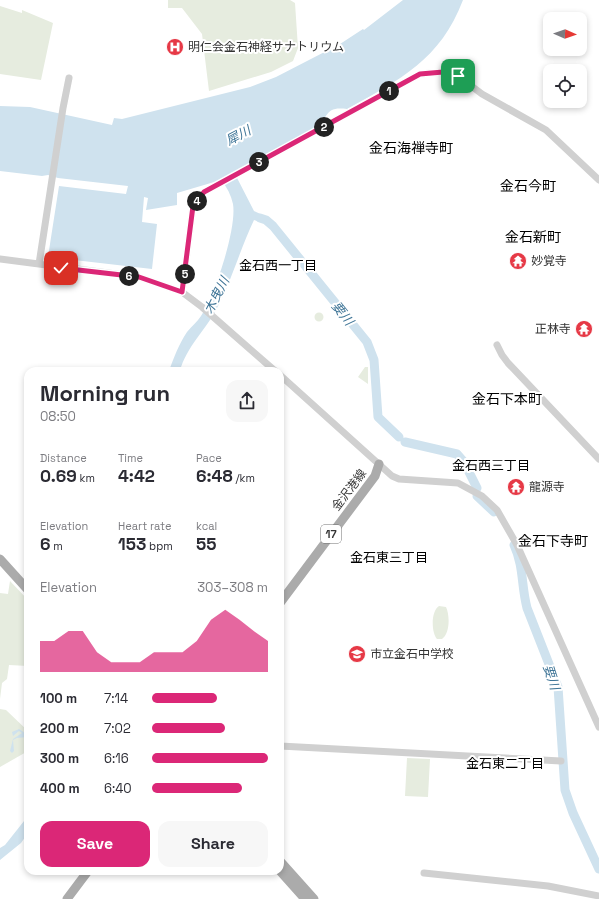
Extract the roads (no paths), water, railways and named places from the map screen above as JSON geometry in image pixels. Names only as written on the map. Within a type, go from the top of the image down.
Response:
[{"type":"main road","name":"金沢港線","points":[[284,590],[371,471],[379,464]]},
{"type":"main road","name":"金沢港線","points":[[284,598],[375,476],[379,464]]},
{"type":"main road","points":[[0,558],[24,585]]},
{"type":"main road","points":[[284,865],[314,899]]},
{"type":"main road","points":[[62,899],[79,875]]},
{"type":"main road","points":[[68,899],[85,875]]},
{"type":"main road","points":[[284,875],[305,899]]},
{"type":"street","points":[[182,292],[193,206],[204,192],[420,74],[443,72],[458,76],[482,94],[546,130],[599,180]]},
{"type":"street","points":[[39,264],[62,112],[69,78]]},
{"type":"street","points":[[0,259],[139,277],[182,292],[202,307],[270,367]]},
{"type":"street","points":[[497,345],[508,363],[599,459]]},
{"type":"street","points":[[284,379],[379,464],[399,479],[458,484],[482,496],[497,510],[517,545],[599,727]]},
{"type":"street","points":[[284,746],[561,761]]},
{"type":"street","points":[[424,873],[548,886],[599,896]]},
{"type":"water","points":[[403,0],[463,0],[454,21],[443,38],[417,66],[385,88],[347,109],[334,109],[330,111],[316,127],[286,145],[234,172],[254,211],[269,218],[272,222],[266,224],[254,220],[227,287],[212,316],[191,346],[181,367],[171,367],[184,337],[207,306],[224,261],[232,229],[233,204],[225,185],[221,180],[177,193],[177,205],[146,210],[148,198],[144,197],[142,222],[157,224],[152,269],[48,257],[59,186],[126,194],[128,186],[58,178],[48,175],[42,176],[0,171],[0,106],[30,107],[112,125],[114,118],[122,119],[250,87],[276,77],[340,44],[363,29],[364,30]]},
{"type":"water","points":[[19,729],[24,732],[24,737],[13,740],[14,751],[12,753],[10,751],[13,739],[22,733],[19,731],[13,736],[12,732]]},
{"type":"water","points":[[24,821],[24,839],[21,843],[0,860],[0,848],[5,845]]},
{"type":"waterway","name":"要川","points":[[260,218],[266,220],[273,226],[367,342],[374,360],[378,417],[399,437]]},
{"type":"waterway","name":"要川","points":[[405,442],[457,454],[464,462],[477,488]]},
{"type":"waterway","name":"要川","points":[[477,496],[494,512]]},
{"type":"waterway","name":"要川","points":[[514,545],[521,569],[527,608],[558,687],[565,790],[573,813],[599,869]]},
{"type":"place","name":"明仁会金石神経サナトリウム","points":[[175,47]]},
{"type":"place","name":"妙覚寺","points":[[518,261]]},
{"type":"place","name":"正林寺","points":[[584,329]]},
{"type":"place","name":"龍源寺","points":[[516,487]]},
{"type":"place","name":"市立金石中学校","points":[[357,654]]},
{"type":"district","name":"金石海禅寺町","points":[[411,148]]},
{"type":"district","name":"金石今町","points":[[528,186]]},
{"type":"district","name":"金石新町","points":[[533,237]]},
{"type":"district","name":"金石西一丁目","points":[[278,265]]},
{"type":"district","name":"金石下本町","points":[[507,399]]},
{"type":"district","name":"金石西三丁目","points":[[491,465]]},
{"type":"district","name":"金石下寺町","points":[[553,541]]},
{"type":"district","name":"金石東三丁目","points":[[389,557]]},
{"type":"district","name":"金石東二丁目","points":[[505,763]]},
{"type":"water label","name":"犀川","points":[[238,135]]},
{"type":"water label","name":"木曳川","points":[[216,295]]}]
